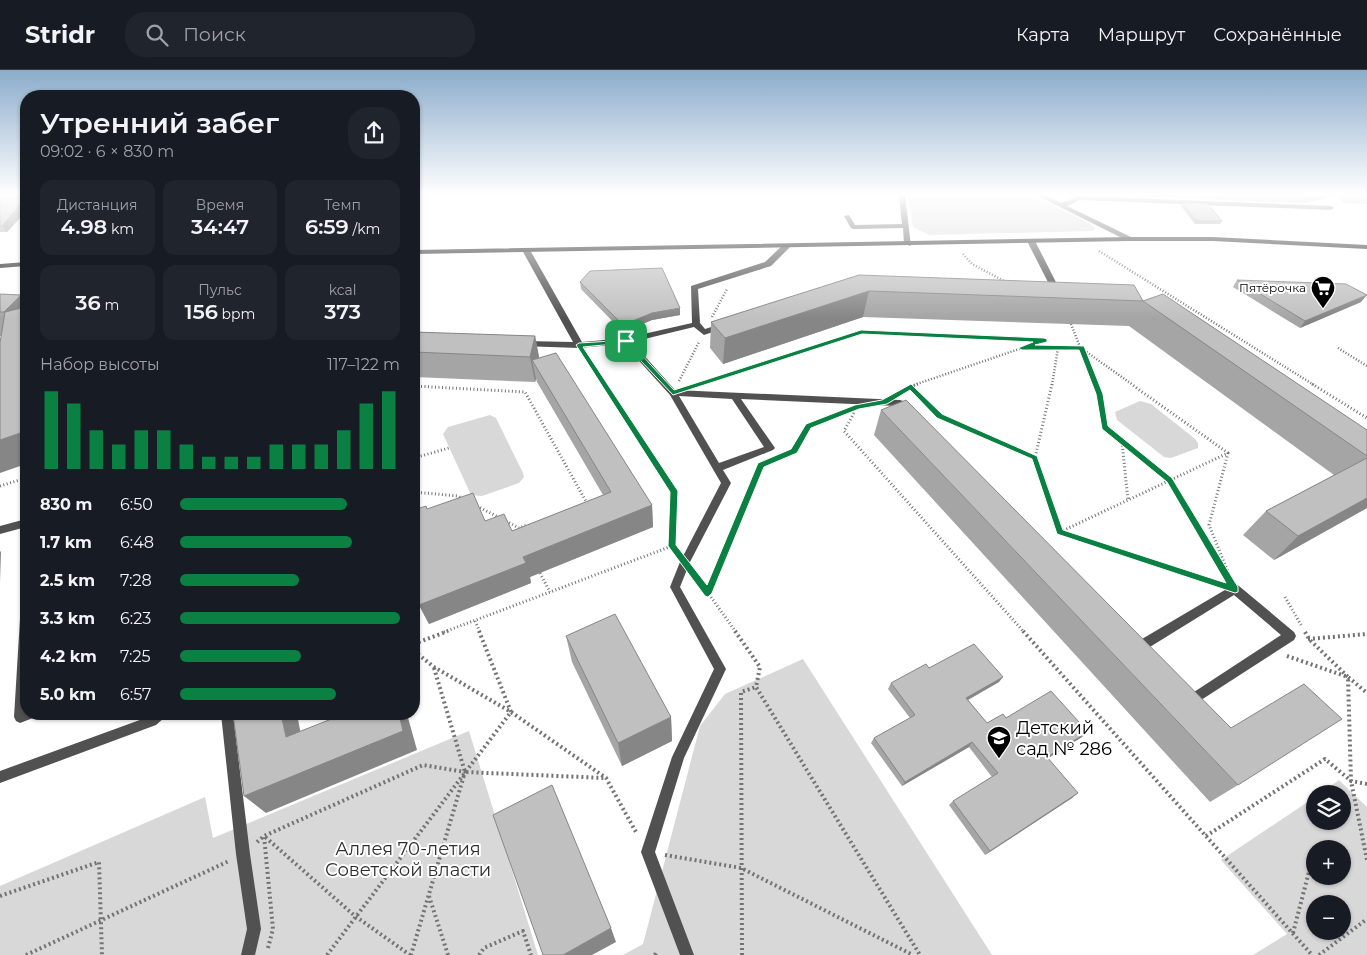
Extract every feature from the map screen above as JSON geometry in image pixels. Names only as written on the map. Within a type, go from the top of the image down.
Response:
[{"type":"main road","points":[[420,252],[1128,239],[1214,239],[1367,247]]},
{"type":"main road","points":[[0,266],[20,264]]},
{"type":"lane","points":[[907,236],[908,244]]},
{"type":"lane","points":[[1123,236],[1128,239]]},
{"type":"lane","points":[[1031,241],[1059,297]]},
{"type":"lane","points":[[731,323],[704,332],[696,324],[694,288],[768,264],[787,246]]},
{"type":"lane","points":[[526,250],[579,345]]},
{"type":"lane","points":[[511,343],[579,345],[626,341],[696,324]]},
{"type":"lane","points":[[626,341],[673,392],[726,483],[674,586],[720,669],[678,757],[648,852],[687,955]]},
{"type":"lane","points":[[673,392],[900,403],[914,417]]},
{"type":"lane","points":[[718,468],[770,448],[734,395]]},
{"type":"lane","points":[[0,530],[20,525]]},
{"type":"lane","points":[[1127,632],[1141,646],[1235,589],[1290,636],[1198,696]]},
{"type":"lane","points":[[0,777],[152,720]]},
{"type":"lane","points":[[228,720],[243,854],[254,929],[248,955]]},
{"type":"path","points":[[1096,250],[1367,418]]},
{"type":"path","points":[[963,254],[972,264],[1007,282]]},
{"type":"path","points":[[1071,324],[1099,394],[1104,428],[1170,480],[1235,589]]},
{"type":"path","points":[[701,383],[861,332],[1044,340],[911,386],[884,402]]},
{"type":"path","points":[[579,345],[674,491],[672,546],[760,667],[756,687],[920,955]]},
{"type":"path","points":[[1022,348],[1081,348],[1228,453]]},
{"type":"path","points":[[1058,348],[1049,400],[1035,458],[1060,532]]},
{"type":"path","points":[[1338,348],[1367,366]]},
{"type":"path","points":[[420,386],[524,392],[588,505],[580,508]]},
{"type":"path","points":[[911,386],[940,416],[1035,458]]},
{"type":"path","points":[[777,458],[794,451],[809,426],[858,407],[844,430],[1312,955]]},
{"type":"path","points":[[1361,414],[1367,412]]},
{"type":"path","points":[[1122,442],[1128,500]]},
{"type":"path","points":[[420,456],[449,448]]},
{"type":"path","points":[[1060,532],[1228,453]]},
{"type":"path","points":[[1228,453],[1209,525],[1235,589]]},
{"type":"path","points":[[708,593],[760,465],[769,462]]},
{"type":"path","points":[[0,486],[20,480]]},
{"type":"path","points":[[420,493],[458,496],[466,501]]},
{"type":"path","points":[[475,505],[519,528],[522,534]]},
{"type":"path","points":[[519,528],[528,525]]},
{"type":"path","points":[[1060,532],[1235,589]]},
{"type":"path","points":[[420,642],[672,546]]},
{"type":"path","points":[[540,573],[550,592]]},
{"type":"path","points":[[1284,597],[1309,639],[1367,693]]},
{"type":"path","points":[[475,621],[511,712]]},
{"type":"path","points":[[1290,636],[1309,639],[1367,634]]},
{"type":"path","points":[[1269,650],[1348,676]]},
{"type":"path","points":[[420,656],[434,667],[511,712],[606,778],[648,852],[741,868],[913,955]]},
{"type":"path","points":[[264,836],[355,916],[410,955],[465,772],[434,667]]},
{"type":"path","points":[[1348,676],[1352,781],[1367,860]]},
{"type":"path","points":[[742,955],[741,692],[756,687]]},
{"type":"path","points":[[327,955],[511,712]]},
{"type":"path","points":[[1206,836],[1325,759],[1352,781],[1367,784]]},
{"type":"path","points":[[26,955],[243,854],[264,836],[423,766],[465,772],[606,778]]},
{"type":"path","points":[[264,836],[273,929],[266,955]]},
{"type":"path","points":[[0,896],[99,862],[102,955]]},
{"type":"path","points":[[1293,933],[1306,883]]},
{"type":"path","points":[[429,895],[448,955]]},
{"type":"path","points":[[1319,955],[1367,919]]},
{"type":"path","points":[[479,955],[484,948],[523,931],[531,955]]},
{"type":"green space","points":[[1140,401],[1151,404],[1194,438],[1198,443],[1198,448],[1171,458],[1164,457],[1117,420],[1115,412]]},
{"type":"green space","points":[[490,415],[496,418],[524,477],[519,483],[482,496],[471,495],[443,434],[448,427]]},
{"type":"green space","points":[[803,659],[992,955],[623,955],[643,944],[700,726],[725,694]]},
{"type":"green space","name":"Аллея 70-летия Советской власти","points":[[469,731],[538,955],[0,955],[0,886],[205,797],[213,838]]},
{"type":"green space","points":[[1339,780],[1344,785],[1332,785]]},
{"type":"green space","points":[[1351,792],[1367,807],[1367,955],[1253,955],[1287,934],[1221,860],[1306,803],[1306,830],[1351,830]]},
{"type":"building","points":[[662,268],[680,308],[652,313],[623,325],[580,282],[590,271]]},
{"type":"building","points":[[859,275],[1134,285],[1143,301],[869,291],[725,338],[711,322]]},
{"type":"building","points":[[1237,280],[1346,284],[1367,295],[1305,321]]},
{"type":"building","points":[[0,294],[20,295],[4,312],[0,312]]},
{"type":"building","points":[[1163,294],[1367,430],[1367,456],[1143,301]]},
{"type":"building","points":[[20,308],[20,433],[0,440],[0,343],[5,312]]},
{"type":"building","points":[[420,332],[535,336],[530,357],[420,352]]},
{"type":"building","points":[[556,353],[652,505],[523,557],[526,563],[420,605],[420,508],[426,506],[427,509],[473,493],[485,521],[504,514],[512,531],[611,492],[532,360]]},
{"type":"building","points":[[906,400],[1231,728],[1304,684],[1342,719],[1238,785],[881,410]]},
{"type":"building","points":[[1367,458],[1367,498],[1298,536],[1266,511]]},
{"type":"building","points":[[615,614],[671,717],[618,743],[566,636]]},
{"type":"building","points":[[974,644],[1003,677],[966,698],[987,723],[1003,714],[1006,718],[1051,691],[1088,732],[1047,757],[1078,793],[990,851],[953,801],[998,773],[972,742],[905,782],[874,738],[915,715],[891,683],[926,664],[929,668]]},
{"type":"building","points":[[234,720],[282,720],[286,737],[329,720],[400,720],[403,731],[244,796]]},
{"type":"building","points":[[552,785],[611,928],[563,955],[543,955],[493,815]]},
{"type":"place","name":"Пятёрочка","points":[[1323,309]]},
{"type":"place","name":"Детский сад № 286","points":[[999,759]]},
{"type":"route","points":[[861,332],[1044,340],[1022,348],[1081,348],[1099,394],[1104,428],[1170,480],[1235,589],[1060,532],[1035,458],[940,416],[911,386],[884,402],[858,407],[809,426],[794,451],[760,465],[708,593],[672,546],[674,491],[579,345],[626,341],[673,392],[861,332]]}]
